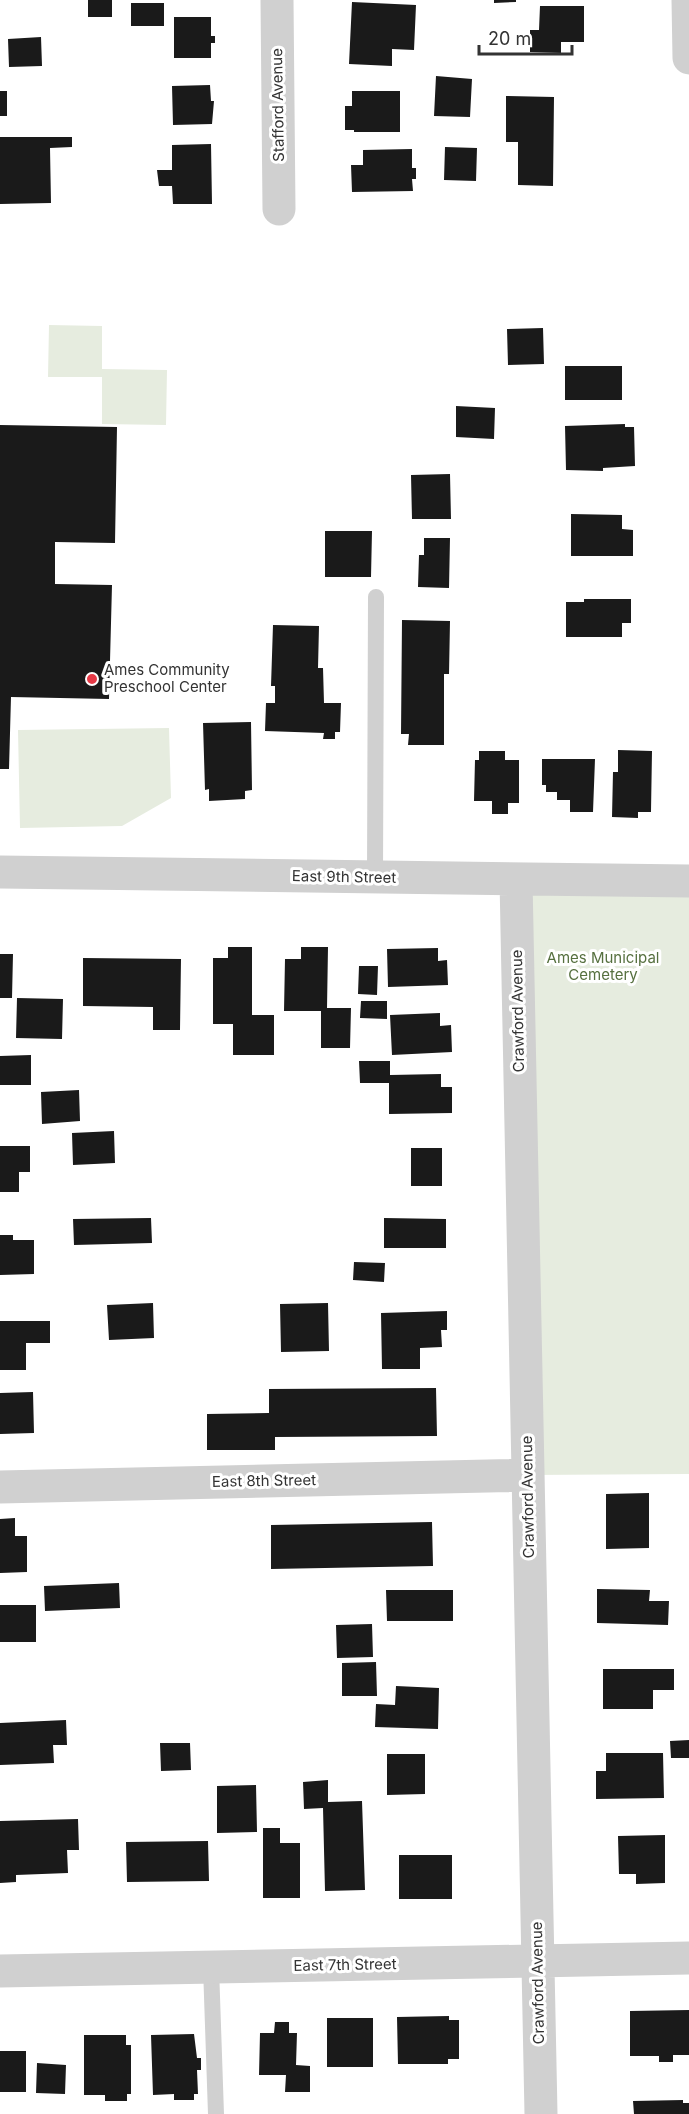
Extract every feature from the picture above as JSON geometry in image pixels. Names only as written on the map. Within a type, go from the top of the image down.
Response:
[{"type":"street","name":"Stafford Avenue","points":[[277,0],[279,209]]},
{"type":"street","points":[[688,0],[689,58]]},
{"type":"street","name":"East 9th Street","points":[[0,872],[689,881]]},
{"type":"street","name":"Crawford Avenue","points":[[516,880],[541,2114]]},
{"type":"street","name":"East 8th Street","points":[[0,1487],[528,1475]]},
{"type":"street","name":"East 7th Street","points":[[0,1971],[689,1958]]},
{"type":"lane","points":[[375,878],[376,597]]},
{"type":"lane","points":[[211,1967],[216,2114]]},
{"type":"green space","points":[[49,325],[102,326],[102,369],[167,370],[166,425],[102,424],[102,377],[48,377]]},
{"type":"green space","points":[[169,728],[171,798],[122,826],[20,828],[18,730]]},
{"type":"green space","name":"Ames Municipal Cemetery","points":[[516,880],[689,881],[689,1474],[528,1475]]},
{"type":"building","points":[[88,0],[112,0],[112,17],[88,17]]},
{"type":"building","points":[[494,0],[516,0],[516,2],[494,3]]},
{"type":"building","points":[[352,2],[416,5],[414,50],[392,49],[392,66],[349,64]]},
{"type":"building","points":[[131,3],[164,3],[164,26],[131,26]]},
{"type":"building","points":[[540,6],[584,6],[584,42],[561,42],[561,53],[530,52],[530,30],[539,30]]},
{"type":"building","points":[[174,17],[211,17],[211,36],[215,36],[215,43],[211,43],[211,58],[174,58]]},
{"type":"building","points":[[41,37],[42,66],[9,67],[8,39]]},
{"type":"building","points":[[436,76],[472,79],[470,117],[434,116]]},
{"type":"building","points":[[210,85],[211,101],[214,101],[212,124],[173,125],[172,86]]},
{"type":"building","points":[[0,91],[7,91],[7,116],[0,116]]},
{"type":"building","points":[[352,91],[400,91],[400,132],[345,130],[345,106],[352,106]]},
{"type":"building","points":[[506,96],[554,97],[553,186],[518,185],[518,142],[506,142]]},
{"type":"building","points":[[0,137],[72,137],[72,147],[50,148],[51,203],[0,204]]},
{"type":"building","points":[[211,144],[212,204],[173,204],[172,186],[159,186],[157,170],[172,170],[172,145]]},
{"type":"building","points":[[445,147],[477,148],[476,181],[444,180]]},
{"type":"building","points":[[412,149],[412,168],[416,168],[416,179],[412,179],[413,191],[352,192],[351,165],[363,165],[363,150]]},
{"type":"building","points":[[543,328],[544,364],[508,365],[507,329]]},
{"type":"building","points":[[565,366],[622,366],[622,400],[565,400]]},
{"type":"building","points":[[456,406],[495,408],[494,439],[456,437]]},
{"type":"building","points":[[625,424],[625,427],[634,427],[635,466],[603,468],[603,471],[566,470],[565,426]]},
{"type":"building","points":[[0,425],[117,427],[115,543],[55,542],[55,584],[112,585],[109,699],[11,697],[9,769],[0,769]]},
{"type":"building","points":[[450,474],[451,519],[412,519],[411,475]]},
{"type":"building","points":[[571,514],[622,515],[622,529],[633,530],[633,556],[571,556]]},
{"type":"building","points":[[325,531],[372,531],[371,577],[325,577]]},
{"type":"building","points":[[424,538],[450,538],[449,588],[418,587],[419,555],[424,555]]},
{"type":"building","points":[[584,599],[631,599],[631,623],[622,623],[622,637],[566,637],[566,602],[584,602]]},
{"type":"building","points":[[402,620],[450,621],[449,674],[444,674],[444,745],[408,745],[409,734],[401,734]]},
{"type":"building","points":[[273,625],[319,626],[318,668],[323,668],[324,703],[341,703],[340,732],[335,732],[335,739],[323,739],[324,733],[265,731],[266,703],[275,703],[275,686],[271,686]]},
{"type":"building","points":[[251,722],[252,790],[245,791],[245,799],[209,801],[209,789],[205,790],[203,723]]},
{"type":"building","points":[[618,750],[652,751],[651,812],[638,812],[638,818],[612,817],[613,772],[618,772]]},
{"type":"building","points":[[479,751],[505,751],[505,760],[519,760],[519,803],[508,803],[508,814],[492,814],[492,801],[474,801],[475,760],[479,760]]},
{"type":"building","points":[[542,759],[595,759],[593,812],[570,812],[570,800],[557,800],[557,792],[546,792],[546,785],[542,785]]},
{"type":"building","points":[[228,947],[252,947],[252,1015],[274,1015],[274,1055],[233,1055],[233,1024],[213,1024],[213,958],[228,958]]},
{"type":"building","points":[[301,947],[328,947],[327,1008],[351,1008],[350,1048],[321,1048],[321,1011],[284,1011],[285,959],[301,959]]},
{"type":"building","points":[[438,948],[438,961],[447,960],[448,985],[388,987],[387,949]]},
{"type":"building","points":[[0,954],[13,954],[12,998],[0,998]]},
{"type":"building","points":[[83,958],[181,959],[180,1030],[153,1030],[153,1007],[83,1006]]},
{"type":"building","points":[[359,966],[378,966],[377,995],[358,994]]},
{"type":"building","points":[[17,998],[63,999],[62,1039],[16,1038]]},
{"type":"building","points":[[361,1001],[387,1001],[387,1019],[360,1018]]},
{"type":"building","points":[[440,1013],[440,1026],[451,1025],[452,1052],[392,1055],[390,1015]]},
{"type":"building","points":[[31,1055],[31,1085],[0,1085],[0,1056]]},
{"type":"building","points":[[359,1061],[390,1061],[390,1075],[441,1074],[441,1087],[452,1087],[452,1113],[389,1114],[389,1083],[360,1083]]},
{"type":"building","points":[[79,1090],[80,1121],[42,1124],[41,1092]]},
{"type":"building","points":[[114,1131],[115,1163],[73,1165],[72,1133]]},
{"type":"building","points":[[0,1146],[30,1146],[30,1172],[19,1172],[19,1192],[0,1192]]},
{"type":"building","points":[[411,1148],[442,1148],[442,1186],[411,1186]]},
{"type":"building","points":[[151,1218],[152,1243],[74,1245],[73,1219]]},
{"type":"building","points":[[384,1218],[446,1219],[446,1248],[384,1248]]},
{"type":"building","points":[[0,1235],[13,1235],[13,1240],[34,1240],[34,1274],[0,1275]]},
{"type":"building","points":[[354,1262],[385,1263],[384,1282],[353,1280]]},
{"type":"building","points":[[153,1303],[154,1338],[109,1340],[107,1305]]},
{"type":"building","points":[[328,1303],[329,1351],[281,1352],[280,1304]]},
{"type":"building","points":[[447,1311],[447,1330],[441,1330],[442,1347],[420,1348],[420,1369],[382,1369],[381,1313]]},
{"type":"building","points":[[0,1321],[50,1321],[50,1343],[26,1343],[26,1370],[0,1370]]},
{"type":"building","points":[[436,1388],[437,1436],[275,1437],[275,1450],[207,1450],[207,1414],[269,1413],[269,1389]]},
{"type":"building","points":[[33,1392],[34,1433],[0,1434],[0,1393]]},
{"type":"building","points":[[649,1493],[649,1548],[606,1549],[606,1494]]},
{"type":"building","points":[[15,1518],[15,1536],[27,1536],[27,1572],[0,1573],[0,1519]]},
{"type":"building","points":[[432,1522],[433,1566],[271,1569],[271,1525]]},
{"type":"building","points":[[119,1583],[120,1608],[45,1611],[44,1586]]},
{"type":"building","points":[[597,1589],[650,1590],[649,1601],[669,1601],[668,1625],[597,1623]]},
{"type":"building","points":[[386,1590],[453,1590],[453,1621],[387,1621]]},
{"type":"building","points":[[0,1605],[36,1605],[36,1642],[0,1642]]},
{"type":"building","points":[[372,1624],[373,1657],[337,1658],[336,1625]]},
{"type":"building","points":[[376,1662],[377,1696],[342,1696],[342,1663]]},
{"type":"building","points":[[603,1669],[674,1669],[674,1690],[653,1690],[653,1709],[603,1709]]},
{"type":"building","points":[[396,1686],[439,1688],[438,1729],[375,1727],[376,1704],[395,1705]]},
{"type":"building","points":[[66,1720],[67,1745],[53,1745],[54,1763],[0,1765],[0,1723]]},
{"type":"building","points":[[689,1740],[689,1758],[671,1758],[670,1741]]},
{"type":"building","points":[[160,1743],[190,1743],[191,1770],[161,1771]]},
{"type":"building","points":[[606,1753],[663,1753],[664,1798],[596,1799],[596,1771],[606,1771]]},
{"type":"building","points":[[387,1754],[425,1754],[425,1794],[387,1795]]},
{"type":"building","points":[[328,1780],[328,1802],[362,1801],[365,1890],[325,1891],[323,1808],[304,1809],[303,1782]]},
{"type":"building","points":[[256,1785],[257,1832],[217,1833],[217,1786]]},
{"type":"building","points":[[78,1819],[79,1850],[67,1850],[68,1873],[16,1875],[16,1882],[0,1883],[0,1821]]},
{"type":"building","points":[[263,1828],[280,1828],[280,1843],[300,1843],[300,1898],[263,1898]]},
{"type":"building","points":[[665,1835],[665,1883],[636,1884],[636,1874],[619,1874],[618,1836]]},
{"type":"building","points":[[208,1841],[209,1881],[127,1882],[126,1842]]},
{"type":"building","points":[[399,1855],[452,1855],[452,1899],[399,1899]]},
{"type":"building","points":[[689,2010],[689,2055],[673,2055],[673,2062],[659,2062],[659,2056],[630,2056],[630,2011]]},
{"type":"building","points":[[449,2016],[449,2020],[459,2020],[459,2059],[448,2059],[448,2064],[398,2064],[397,2017]]},
{"type":"building","points":[[327,2018],[373,2018],[373,2067],[327,2067]]},
{"type":"building","points":[[275,2022],[289,2022],[289,2033],[297,2033],[296,2065],[310,2066],[310,2092],[285,2092],[286,2075],[259,2075],[260,2033],[274,2033]]},
{"type":"building","points":[[194,2034],[197,2058],[201,2058],[201,2070],[197,2070],[198,2094],[194,2094],[194,2100],[174,2100],[174,2094],[153,2095],[151,2035]]},
{"type":"building","points":[[84,2035],[126,2035],[126,2045],[131,2045],[131,2094],[127,2094],[127,2101],[105,2101],[105,2095],[84,2095]]},
{"type":"building","points":[[0,2051],[26,2051],[26,2092],[0,2092]]},
{"type":"building","points":[[37,2063],[66,2065],[65,2094],[36,2093]]},
{"type":"building","points":[[683,2100],[683,2103],[689,2103],[689,2114],[634,2114],[633,2101]]},
{"type":"place","name":"Ames Community Preschool Center","points":[[92,679]]}]
